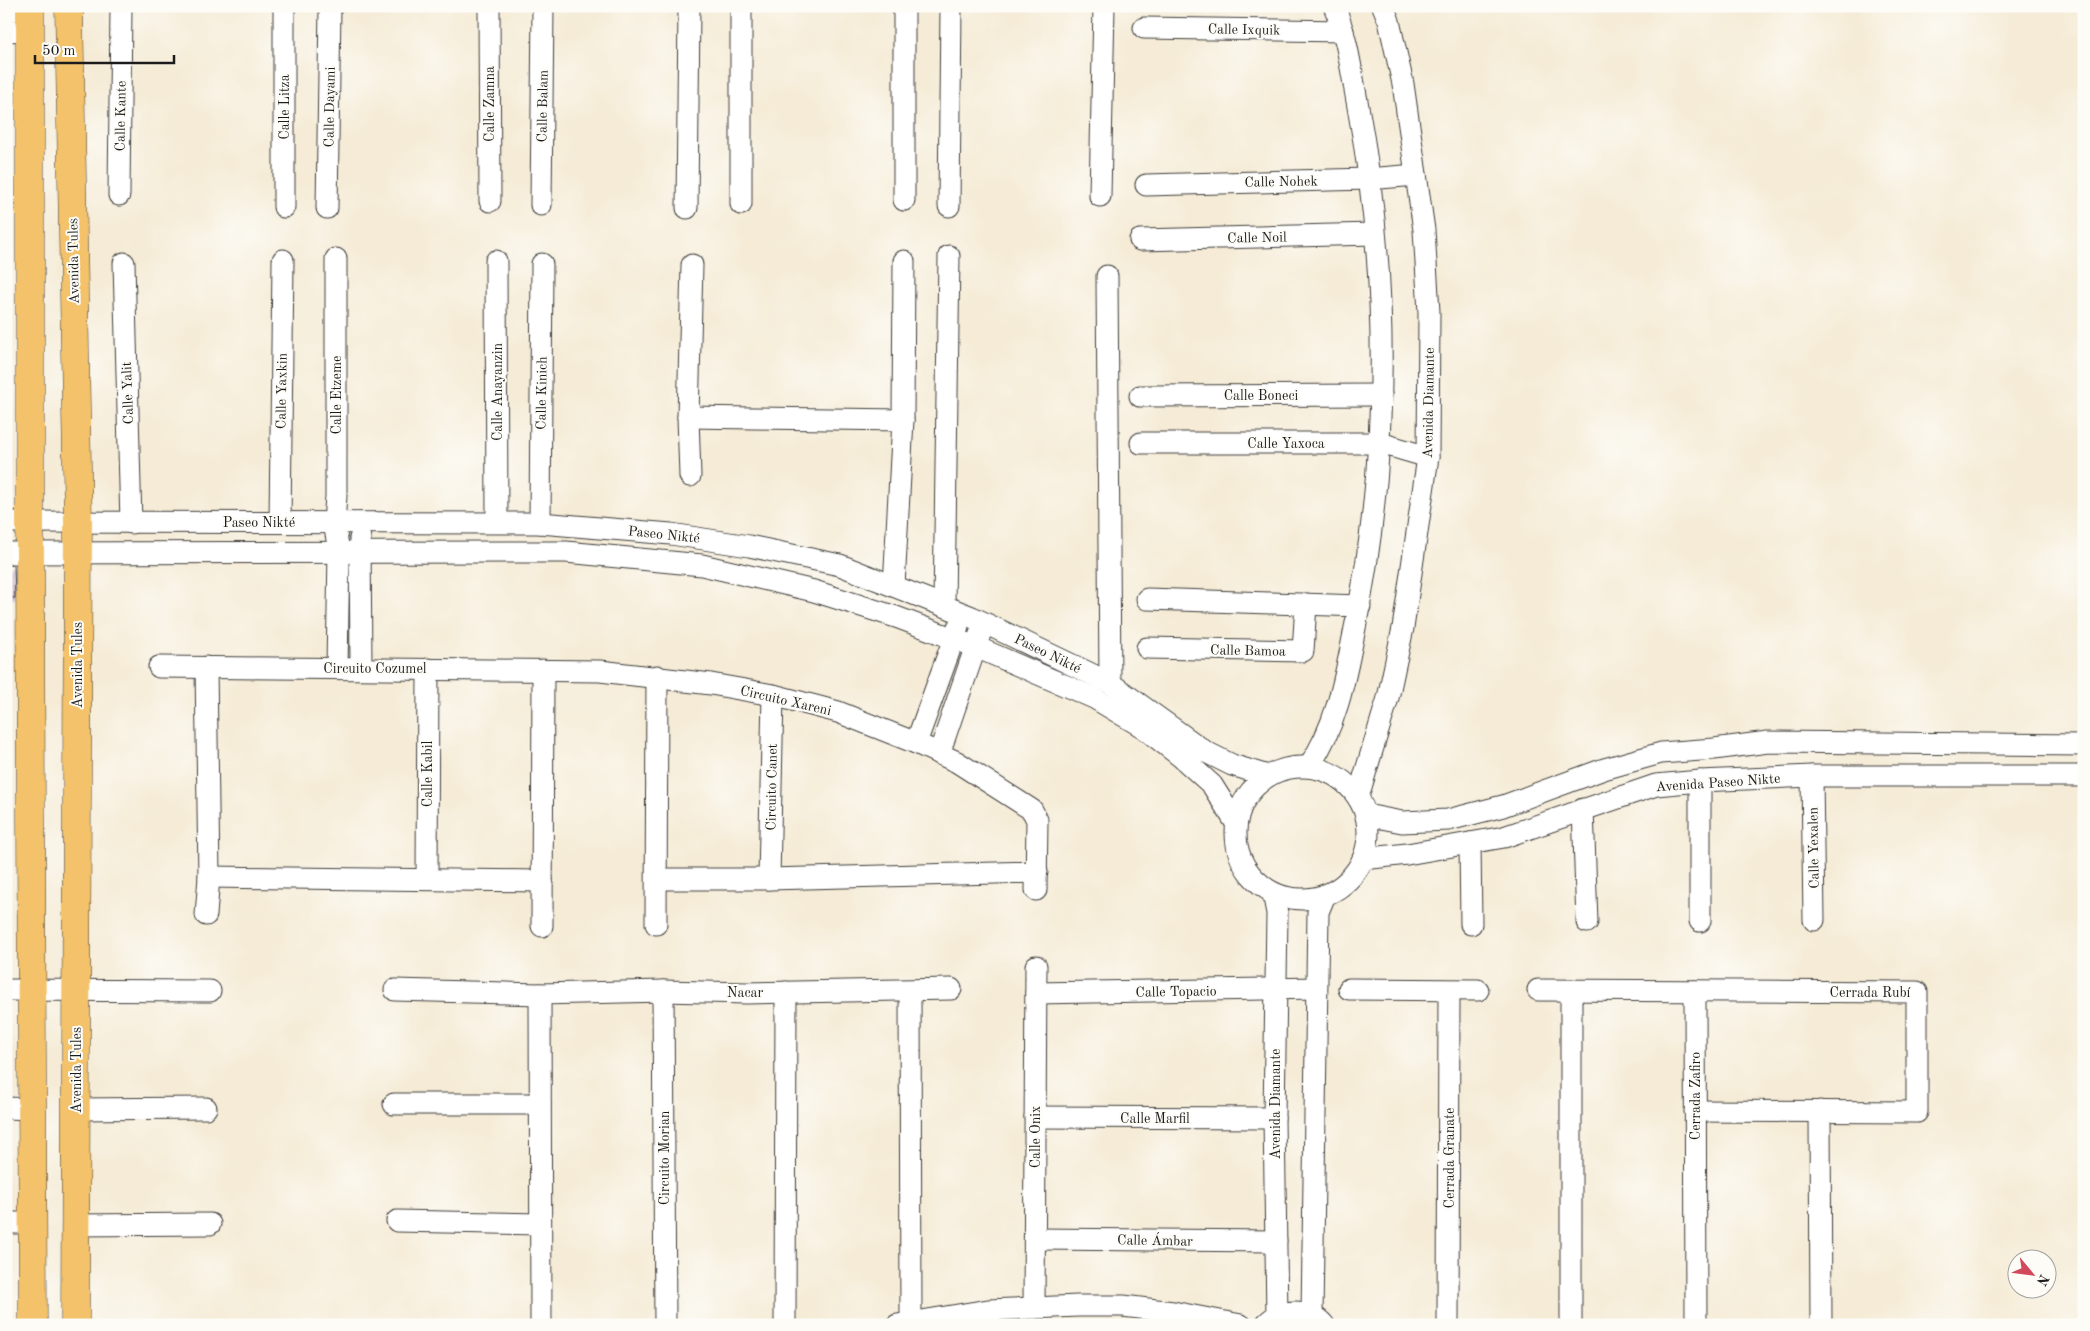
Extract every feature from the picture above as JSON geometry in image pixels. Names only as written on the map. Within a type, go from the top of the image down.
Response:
[{"type":"main road","name":"Avenida Tules","points":[[69,6],[78,523],[75,1325]]},
{"type":"main road","points":[[21,17],[18,522],[19,991],[33,1109],[33,1325]]},
{"type":"street","name":"Calle Kante","points":[[119,195],[121,6]]},
{"type":"street","name":"Calle Litza","points":[[284,6],[284,207]]},
{"type":"street","name":"Calle Dayami","points":[[327,208],[330,6]]},
{"type":"street","name":"Calle Zamna","points":[[489,6],[490,201]]},
{"type":"street","name":"Calle Balam","points":[[541,205],[543,6]]},
{"type":"street","points":[[687,208],[688,6]]},
{"type":"street","points":[[741,6],[741,204]]},
{"type":"street","points":[[904,6],[904,200]]},
{"type":"street","points":[[949,206],[951,6]]},
{"type":"street","points":[[1100,196],[1104,6]]},
{"type":"street","points":[[1309,766],[1322,748],[1336,712],[1360,606],[1373,520],[1380,442],[1382,362],[1374,234],[1363,136],[1343,31],[1334,6]]},
{"type":"street","name":"Avenida Diamante","points":[[1362,806],[1403,628],[1428,457],[1429,312],[1424,230],[1403,84],[1389,22],[1383,6]]},
{"type":"street","name":"Calle Ixquik","points":[[1144,28],[1343,31]]},
{"type":"street","name":"Calle Nohek","points":[[1146,185],[1368,180],[1416,174]]},
{"type":"street","name":"Calle Noil","points":[[1140,240],[1374,234]]},
{"type":"street","points":[[916,743],[953,639],[949,256]]},
{"type":"street","name":"Calle Yaxkin","points":[[280,522],[283,260]]},
{"type":"street","name":"Calle Etzeme","points":[[336,260],[336,496],[334,523],[350,551]]},
{"type":"street","name":"Calle Anayanzin","points":[[496,261],[497,522]]},
{"type":"street","points":[[894,586],[903,420],[904,262]]},
{"type":"street","name":"Calle Yalit","points":[[124,263],[131,523]]},
{"type":"street","name":"Calle Kinich","points":[[540,523],[542,264]]},
{"type":"street","points":[[690,476],[688,418],[692,265]]},
{"type":"street","points":[[1107,276],[1110,683]]},
{"type":"street","name":"Calle Boneci","points":[[1140,396],[1381,395]]},
{"type":"street","points":[[688,418],[903,420]]},
{"type":"street","name":"Calle Yaxoca","points":[[1141,442],[1380,442],[1428,457]]},
{"type":"street","points":[[336,496],[359,522],[350,551],[337,668]]},
{"type":"street","name":"Paseo Nikté","points":[[18,522],[540,523],[671,534],[749,546],[840,565],[984,622],[1110,683],[1206,752],[1232,765],[1268,776]]},
{"type":"street","points":[[350,551],[360,668]]},
{"type":"street","name":"Paseo Nikté","points":[[18,553],[566,552],[702,566],[814,591],[896,617],[976,646],[1094,698],[1144,728],[1181,757],[1212,785],[1236,822]]},
{"type":"street","points":[[1147,600],[1360,606]]},
{"type":"street","name":"Calle Bamoa","points":[[1147,648],[1303,651],[1306,604]]},
{"type":"street","points":[[940,754],[984,622]]},
{"type":"street","name":"Circuito Cozumel","points":[[159,667],[600,671],[657,676]]},
{"type":"street","points":[[206,667],[209,877],[206,915]]},
{"type":"street","name":"Calle Kabil","points":[[426,879],[428,669]]},
{"type":"street","points":[[542,926],[543,670]]},
{"type":"street","points":[[656,924],[657,676]]},
{"type":"street","name":"Circuito Xareni","points":[[657,676],[773,694],[838,712],[916,743],[957,762],[1032,810],[1037,820],[1036,881],[657,879]]},
{"type":"street","name":"Circuito Canet","points":[[769,879],[773,694]]},
{"type":"street","points":[[1362,806],[1402,822],[1448,820],[1503,806],[1604,769],[1661,753],[1768,742],[2084,745]]},
{"type":"street","points":[[1309,766],[1328,772],[1345,782],[1362,806],[1368,837],[1363,859],[1354,874],[1341,886],[1325,895],[1308,899],[1290,898],[1273,893],[1256,881],[1243,864],[1236,844],[1236,822],[1242,804],[1253,788],[1268,776],[1285,768],[1309,766]]},
{"type":"street","name":"Avenida Paseo Nikte","points":[[1363,859],[1407,854],[1504,837],[1656,785],[1700,780],[1812,776],[2084,776]]},
{"type":"street","name":"Calle Yexalen","points":[[1812,776],[1814,920]]},
{"type":"street","points":[[1700,780],[1700,921]]},
{"type":"street","points":[[1583,809],[1587,922]]},
{"type":"street","points":[[1470,844],[1472,924]]},
{"type":"street","points":[[209,877],[542,881]]},
{"type":"street","name":"Avenida Diamante","points":[[1271,1320],[1276,1242],[1274,1118],[1277,913],[1273,893]]},
{"type":"street","points":[[1271,1320],[1288,1312],[1301,1312],[1318,1320],[1316,988],[1318,912],[1325,895]]},
{"type":"street","name":"Calle Onix","points":[[1034,1308],[1036,966]]},
{"type":"street","name":"Calle Topacio","points":[[1036,993],[1316,988]]},
{"type":"street","name":"Nacar","points":[[395,990],[540,994],[663,991],[786,992],[951,989]]},
{"type":"street","points":[[1349,990],[1478,990]]},
{"type":"street","points":[[1538,990],[1695,991]]},
{"type":"street","points":[[1571,990],[1571,1325]]},
{"type":"street","points":[[19,991],[210,991]]},
{"type":"street","name":"Circuito Morian","points":[[663,991],[665,1325]]},
{"type":"street","points":[[910,991],[904,1323],[988,1310],[1123,1306],[1173,1312],[1241,1325]]},
{"type":"street","name":"Cerrada Granate","points":[[1448,1325],[1449,991]]},
{"type":"street","name":"Cerrada Zafiro","points":[[1695,991],[1696,1325]]},
{"type":"street","name":"Cerrada Rubí","points":[[1695,991],[1917,992],[1918,1112],[1695,1111]]},
{"type":"street","points":[[785,1325],[786,992]]},
{"type":"street","points":[[540,994],[541,1325]]},
{"type":"street","points":[[394,1104],[540,1104]]},
{"type":"street","points":[[6,1108],[33,1109]]},
{"type":"street","points":[[76,1109],[206,1108]]},
{"type":"street","points":[[1820,1112],[1821,1325]]},
{"type":"street","name":"Calle Marfil","points":[[1035,1117],[1274,1118]]},
{"type":"street","points":[[397,1221],[540,1224]]},
{"type":"street","points":[[6,1223],[33,1223]]},
{"type":"street","points":[[76,1225],[210,1224]]},
{"type":"street","name":"Calle Ámbar","points":[[1035,1239],[1276,1242]]},
{"type":"building","points":[[14,565],[15,598],[6,598],[6,566]]}]
